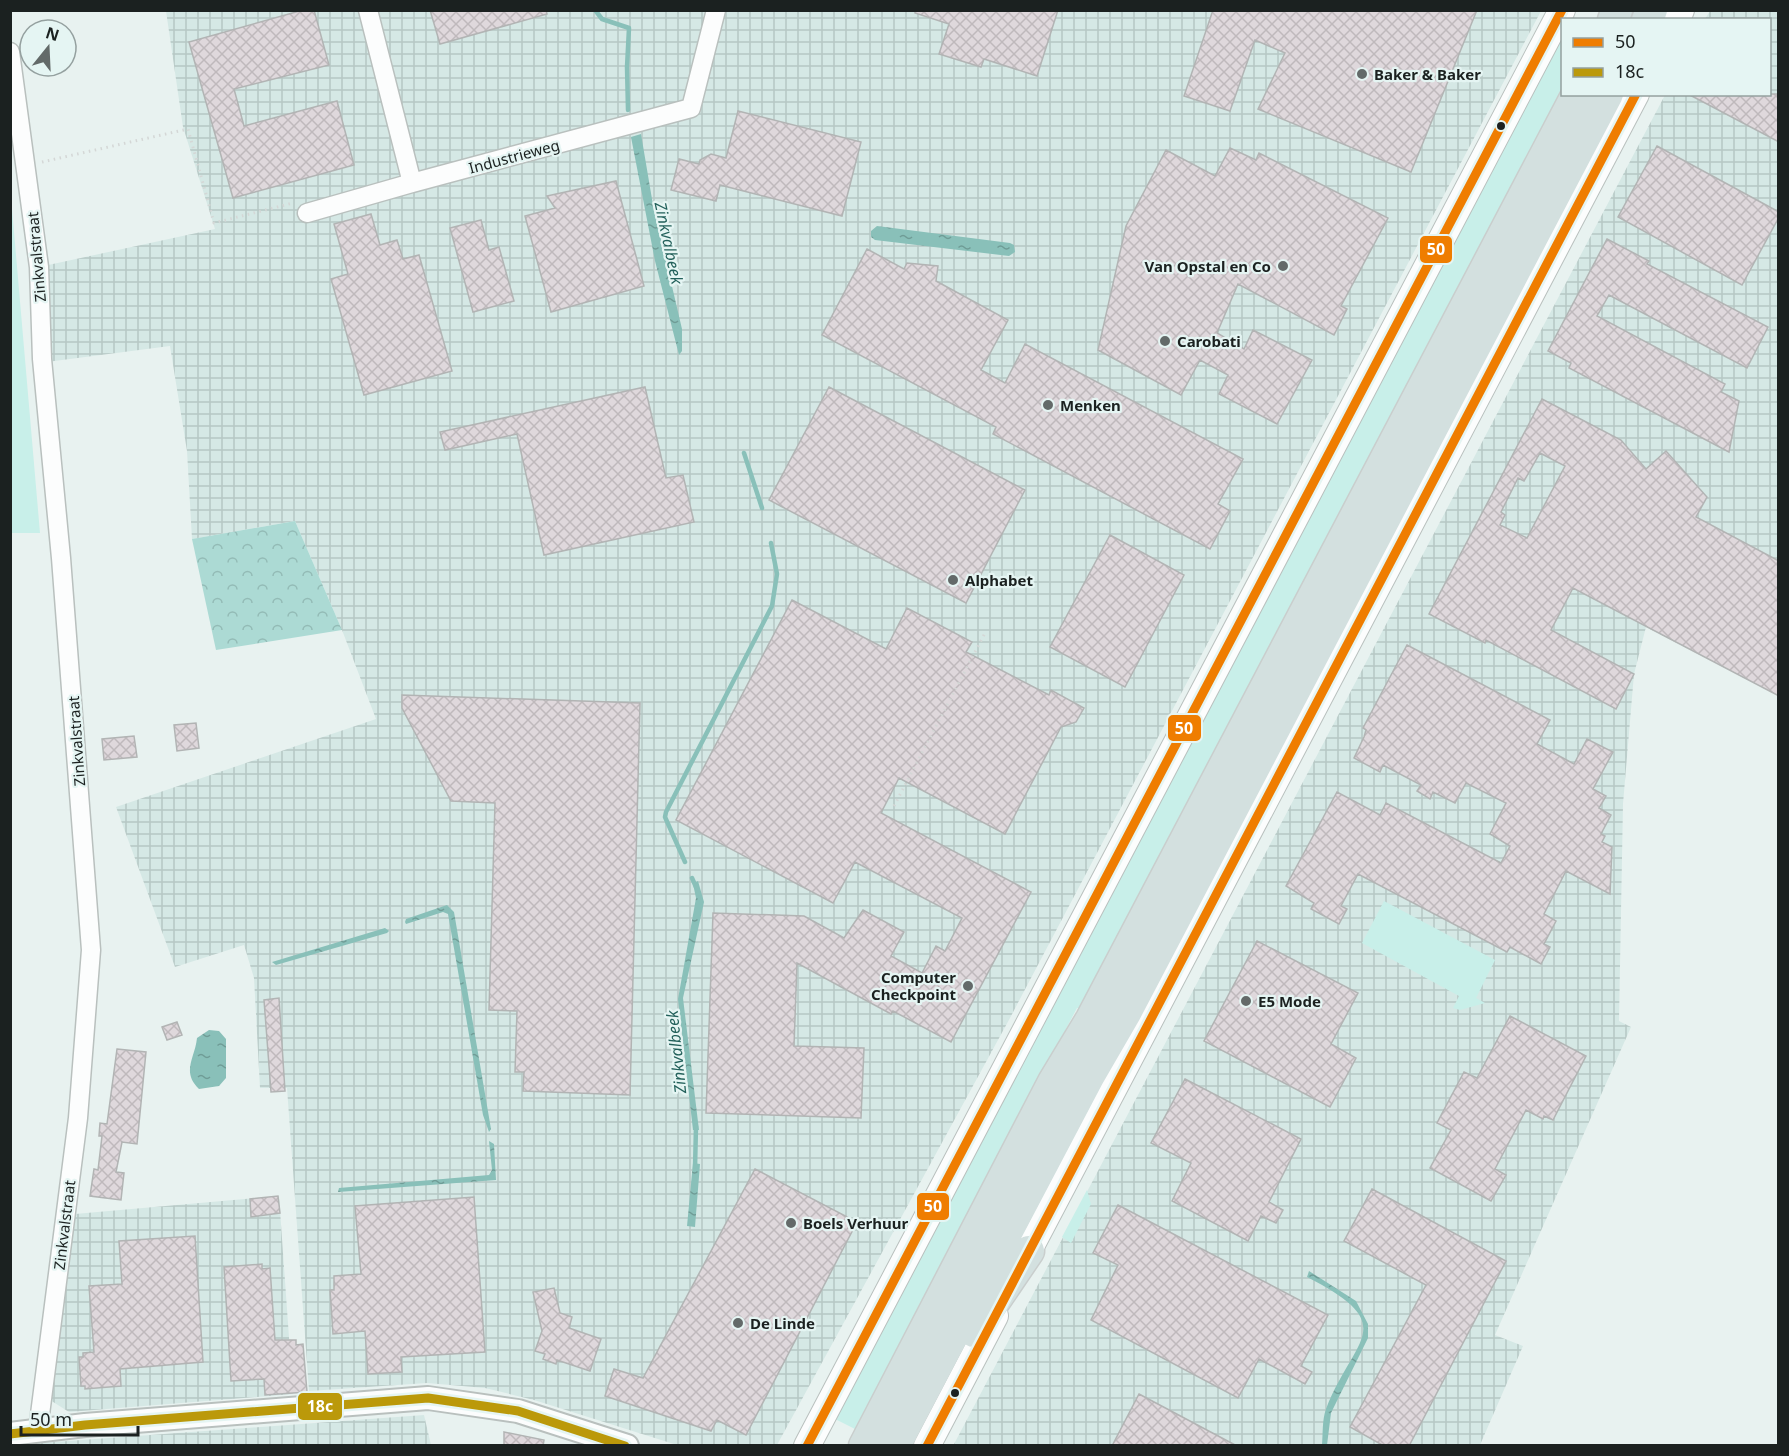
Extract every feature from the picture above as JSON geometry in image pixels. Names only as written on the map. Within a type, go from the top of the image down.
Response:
[{"type":"highway","points":[[864,1446],[1053,1082],[1096,1008],[1576,96]]},
{"type":"highway","points":[[895,1446],[1607,96]]},
{"type":"highway","points":[[938,1364],[972,1335],[1029,1251]]},
{"type":"main road","points":[[807,1446],[1562,10]]},
{"type":"main road","points":[[927,1446],[1635,96]]},
{"type":"street","points":[[307,213],[412,183],[368,10]]},
{"type":"street","name":"Industrieweg","points":[[412,183],[691,108],[716,10]]},
{"type":"street","name":"Zinkvalstraat","points":[[10,52],[18,166],[39,267],[42,359],[61,558],[91,950],[78,1118],[38,1430]]},
{"type":"street","points":[[10,1434],[428,1398],[518,1412],[627,1446]]},
{"type":"path","points":[[18,166],[188,129],[214,222],[295,203],[307,213]]},
{"type":"path","points":[[894,806],[985,633]]},
{"type":"shaded area","points":[[166,11],[1541,11],[1010,1018],[777,1445],[677,1445],[534,1400],[485,1388],[427,1383],[309,1391],[287,1088],[260,1088],[254,978],[244,945],[175,967],[116,807],[376,719],[342,630],[295,521],[192,539],[187,451],[170,346],[39,363],[39,267],[215,229],[183,127]]},
{"type":"shaded area","points":[[1710,11],[1778,11],[1778,692],[1777,695],[1646,627],[1634,674],[1623,804],[1619,1021],[1631,1027],[1495,1335],[1523,1346],[1480,1445],[953,1446],[1664,96],[1771,96],[1771,18],[1706,18]]},
{"type":"shaded area","points":[[1561,30],[1561,96],[1086,1010],[1077,1008],[855,1429],[831,1417]]},
{"type":"shaded area","points":[[11,197],[40,533],[11,533]]},
{"type":"shaded area","points":[[1384,901],[1495,960],[1476,998],[1485,1003],[1460,1010],[1453,1008],[1459,996],[1362,943]]},
{"type":"shaded area","points":[[1087,1190],[1091,1204],[1071,1243],[1062,1237]]},
{"type":"shaded area","points":[[279,1196],[293,1394],[69,1412],[50,1400],[75,1214]]},
{"type":"shaded area","points":[[424,1415],[431,1445],[11,1446],[10,1441],[41,1443]]},
{"type":"green space","points":[[295,521],[342,630],[216,650],[192,539]]},
{"type":"water","points":[[641,134],[653,205],[682,329],[682,351],[679,355],[655,261],[631,137]]},
{"type":"water","points":[[877,226],[1010,243],[1014,245],[1015,252],[1009,256],[875,240],[871,237],[871,231]]},
{"type":"water","points":[[698,881],[704,902],[683,998],[699,1130],[693,1130],[678,999],[696,898],[693,884]]},
{"type":"water","points":[[447,905],[454,912],[491,1129],[489,1132],[483,1115],[448,914],[443,912],[406,924],[405,922],[406,919]]},
{"type":"water","points":[[385,928],[389,931],[387,933],[276,965],[272,962]]},
{"type":"water","points":[[209,1030],[219,1031],[226,1039],[226,1078],[219,1086],[199,1089],[191,1077],[190,1065],[197,1038]]},
{"type":"water","points":[[489,1141],[494,1144],[496,1180],[338,1192],[339,1188],[489,1175],[492,1170]]},
{"type":"water","points":[[693,1163],[700,1164],[695,1227],[687,1226]]},
{"type":"water","points":[[1309,1271],[1356,1301],[1368,1324],[1368,1338],[1331,1413],[1327,1445],[1322,1445],[1326,1409],[1363,1335],[1362,1322],[1354,1308],[1307,1277]]},
{"type":"building","points":[[303,10],[314,10],[329,65],[234,89],[244,126],[337,101],[354,165],[233,198],[189,42]]},
{"type":"building","points":[[430,10],[546,10],[547,14],[440,44]]},
{"type":"building","points":[[915,10],[1058,10],[1037,76],[984,59],[981,67],[939,54],[949,24],[915,13]]},
{"type":"building","name":"Baker & Baker","points":[[1213,10],[1477,10],[1411,172],[1258,109],[1285,53],[1255,40],[1230,111],[1184,96]]},
{"type":"building","points":[[1771,94],[1779,94],[1779,142],[1692,96],[1771,96]]},
{"type":"building","points":[[738,111],[861,142],[842,216],[720,185],[716,201],[671,190],[679,159],[699,164],[700,160],[711,154],[726,158]]},
{"type":"building","points":[[1657,146],[1779,212],[1779,217],[1742,285],[1618,217]]},
{"type":"building","points":[[1230,148],[1256,160],[1259,153],[1388,218],[1341,306],[1347,309],[1334,335],[1238,284],[1217,333],[1244,349],[1253,330],[1312,360],[1277,424],[1219,394],[1228,375],[1200,360],[1181,395],[1098,350],[1126,226],[1166,150],[1215,176]]},
{"type":"building","points":[[616,181],[644,286],[551,312],[525,216],[555,208],[547,196]]},
{"type":"building","points":[[371,214],[380,245],[397,240],[403,259],[419,255],[452,371],[364,395],[331,279],[348,274],[334,224]]},
{"type":"building","points":[[481,220],[489,250],[499,247],[514,301],[473,312],[450,228]]},
{"type":"building","points":[[1607,239],[1649,261],[1647,264],[1768,327],[1747,368],[1609,295],[1597,316],[1725,384],[1721,392],[1739,401],[1729,452],[1569,368],[1571,363],[1548,351]]},
{"type":"building","name":"Menken","points":[[867,249],[904,269],[907,263],[938,266],[936,281],[1008,320],[981,370],[1005,383],[1025,344],[1243,459],[1218,504],[1230,511],[1210,549],[993,434],[996,427],[822,335]]},
{"type":"building","points":[[645,387],[666,478],[683,475],[694,522],[544,555],[517,434],[445,450],[440,432]]},
{"type":"building","points":[[829,387],[1025,490],[966,603],[769,500]]},
{"type":"building","points":[[1542,399],[1621,440],[1646,469],[1666,451],[1707,497],[1696,517],[1779,561],[1779,696],[1573,588],[1551,630],[1634,674],[1616,709],[1486,640],[1485,643],[1429,614]],"holes":[[[1540,453],[1565,466],[1527,538],[1500,525],[1505,515],[1501,512],[1518,478],[1524,481]]]},
{"type":"building","points":[[1110,535],[1184,575],[1125,687],[1050,647]]},
{"type":"building","points":[[792,600],[886,649],[907,608],[972,642],[966,652],[1049,695],[1051,690],[1084,708],[1076,722],[1061,727],[1005,834],[899,778],[881,813],[1031,892],[951,1042],[893,1011],[891,1014],[797,963],[794,1046],[864,1048],[861,1118],[706,1113],[713,913],[804,916],[844,938],[863,910],[904,932],[891,956],[922,973],[936,946],[945,951],[962,918],[855,862],[833,903],[676,820]]},
{"type":"building","points":[[1407,645],[1550,720],[1537,744],[1574,764],[1587,739],[1613,752],[1593,789],[1606,796],[1599,808],[1611,815],[1601,834],[1605,836],[1602,842],[1612,847],[1610,894],[1566,871],[1544,914],[1556,921],[1544,944],[1550,947],[1541,964],[1510,947],[1507,952],[1358,874],[1341,906],[1347,909],[1339,924],[1311,909],[1314,903],[1286,886],[1337,792],[1380,815],[1386,803],[1501,863],[1510,846],[1490,834],[1506,803],[1466,783],[1455,803],[1433,792],[1430,799],[1417,791],[1421,785],[1383,765],[1380,772],[1354,758],[1364,737],[1366,730],[1363,728]]},
{"type":"building","points":[[402,695],[640,703],[630,1095],[523,1091],[524,1072],[515,1072],[517,1011],[489,1010],[495,803],[451,801],[402,708]]},
{"type":"building","points":[[196,723],[199,748],[177,751],[174,725]]},
{"type":"building","points":[[134,736],[137,757],[104,760],[102,739]]},
{"type":"building","points":[[1257,941],[1358,993],[1331,1044],[1356,1058],[1330,1107],[1204,1041]]},
{"type":"building","points":[[279,998],[285,1091],[271,1092],[264,1000]]},
{"type":"building","points":[[1510,1016],[1586,1056],[1553,1120],[1544,1116],[1543,1119],[1526,1110],[1495,1169],[1506,1175],[1491,1201],[1430,1168],[1451,1130],[1437,1123],[1464,1072],[1477,1078]]},
{"type":"building","points":[[177,1022],[182,1035],[167,1040],[162,1027]]},
{"type":"building","points":[[117,1049],[146,1052],[137,1144],[122,1142],[116,1172],[124,1173],[121,1200],[90,1196],[94,1169],[98,1170],[102,1136],[99,1136],[100,1123],[107,1124]]},
{"type":"building","points":[[1185,1079],[1301,1139],[1269,1202],[1283,1210],[1276,1223],[1261,1216],[1248,1241],[1172,1201],[1191,1163],[1151,1143]]},
{"type":"building","name":"De Linde","points":[[755,1169],[857,1222],[746,1435],[717,1420],[711,1431],[605,1396],[614,1369],[643,1378]]},
{"type":"building","points":[[1372,1189],[1506,1261],[1409,1446],[1384,1446],[1350,1427],[1426,1285],[1344,1241]]},
{"type":"building","points":[[278,1196],[280,1213],[251,1217],[250,1199]]},
{"type":"building","points":[[474,1197],[485,1352],[401,1357],[402,1372],[368,1374],[365,1331],[333,1334],[330,1290],[334,1290],[334,1276],[361,1274],[355,1206]]},
{"type":"building","points":[[1118,1205],[1328,1315],[1301,1366],[1312,1372],[1305,1384],[1259,1359],[1238,1398],[1091,1320],[1118,1265],[1093,1253]]},
{"type":"building","points":[[195,1236],[203,1362],[120,1369],[121,1386],[85,1389],[85,1386],[81,1386],[79,1357],[83,1357],[83,1353],[94,1352],[89,1286],[122,1284],[119,1241]]},
{"type":"building","points":[[262,1264],[262,1269],[270,1268],[275,1340],[296,1340],[296,1345],[303,1344],[307,1392],[265,1395],[264,1379],[231,1381],[224,1267]]},
{"type":"building","points":[[554,1288],[560,1313],[572,1317],[569,1328],[601,1339],[590,1371],[557,1360],[556,1364],[543,1359],[545,1354],[535,1351],[542,1331],[533,1292]]},
{"type":"building","points":[[1139,1394],[1237,1446],[1112,1446]]},
{"type":"building","points":[[504,1432],[544,1440],[543,1446],[504,1446]]},
{"type":"waterway","name":"Zinkvalbeek","points":[[595,10],[602,19],[629,28],[628,110]]},
{"type":"waterway","name":"Zinkvalbeek","points":[[744,453],[762,508]]},
{"type":"waterway","name":"Zinkvalbeek","points":[[685,862],[665,817],[666,812],[772,606],[777,574],[771,543]]},
{"type":"waterway","name":"Zinkvalbeek","points":[[692,878],[696,887]]},
{"type":"waterway","name":"Zinkvalbeek","points":[[695,1169],[696,1126]]},
{"type":"transit line","name":"50","points":[[807,1446],[1562,10]]},
{"type":"transit line","name":"50","points":[[927,1446],[1635,96]]},
{"type":"transit line","name":"18c","points":[[10,1434],[85,1425],[428,1398],[518,1411],[625,1446]]},
{"type":"place","name":"Baker & Baker","points":[[1362,74]]},
{"type":"place","name":"Van Opstal en Co","points":[[1283,266]]},
{"type":"place","name":"Carobati","points":[[1165,341]]},
{"type":"place","name":"Menken","points":[[1048,405]]},
{"type":"place","name":"Alphabet","points":[[953,580]]},
{"type":"place","name":"Computer Checkpoint","points":[[968,986]]},
{"type":"place","name":"E5 Mode","points":[[1246,1001]]},
{"type":"place","name":"Boels Verhuur","points":[[791,1223]]},
{"type":"place","name":"De Linde","points":[[738,1323]]}]
